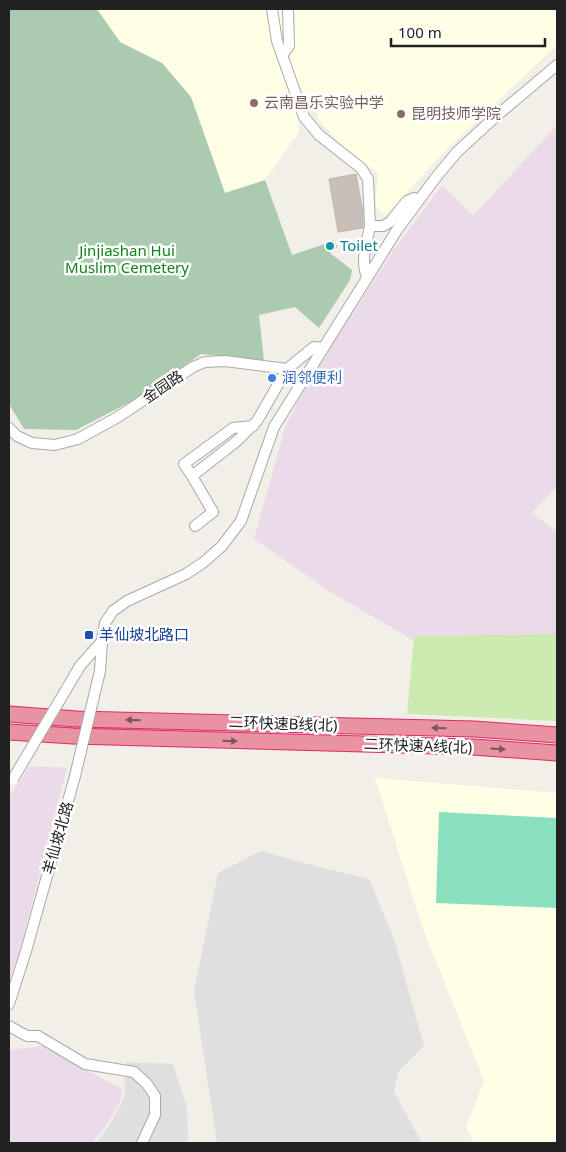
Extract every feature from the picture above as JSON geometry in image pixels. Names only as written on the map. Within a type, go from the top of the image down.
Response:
[{"type":"highway","name":"二环快速B线(北)","points":[[9,714],[77,719],[474,729],[557,735]]},
{"type":"highway","name":"二环快速A线(北)","points":[[9,732],[73,736],[464,747],[557,753]]},
{"type":"street","points":[[272,9],[277,41],[304,117],[319,135],[361,168],[368,179],[370,226],[364,260],[364,269],[368,277]]},
{"type":"street","points":[[282,56],[289,46],[288,9]]},
{"type":"street","points":[[11,781],[80,666],[102,641],[105,623],[113,612],[127,601],[186,574],[204,562],[222,546],[241,521],[274,427],[397,230],[436,176],[457,152],[494,118],[557,65]]},
{"type":"street","points":[[370,226],[383,226],[390,222],[407,201],[414,198],[418,201]]},
{"type":"street","points":[[192,476],[237,441],[258,421],[287,369],[314,347],[323,348]]},
{"type":"street","name":"金园路","points":[[9,428],[17,436],[32,443],[55,445],[78,439],[118,418],[193,367],[206,362],[225,361],[287,369]]},
{"type":"street","points":[[195,526],[213,512],[184,464],[233,428],[253,426]]},
{"type":"street","name":"羊仙坡北路","points":[[9,1004],[76,776],[100,671],[102,641]]},
{"type":"street","points":[[9,1026],[27,1036],[38,1036],[85,1064],[134,1072],[147,1084],[155,1096],[155,1115],[142,1143]]},
{"type":"shaded area","points":[[97,9],[557,9],[557,45],[448,148],[385,216],[375,205],[378,173],[343,147],[319,120],[316,108],[298,120],[299,132],[265,180],[225,193],[191,97],[162,63],[120,42]]},
{"type":"shaded area","points":[[557,125],[557,486],[532,513],[557,532],[557,634],[414,636],[413,640],[332,593],[254,539],[286,424],[313,373],[393,251],[442,185],[473,216]]},
{"type":"shaded area","points":[[30,766],[67,768],[20,951],[9,980],[9,795]]},
{"type":"shaded area","points":[[375,778],[557,793],[557,1143],[474,1143],[466,1127],[484,1081],[423,929]]},
{"type":"shaded area","points":[[261,851],[369,879],[394,939],[424,1046],[398,1072],[394,1092],[422,1143],[217,1143],[194,991],[218,873]]},
{"type":"shaded area","points":[[42,1046],[122,1089],[120,1101],[108,1123],[92,1143],[9,1143],[9,1050]]},
{"type":"shaded area","points":[[126,1062],[173,1064],[187,1107],[188,1140],[185,1143],[96,1143],[109,1126],[124,1098]]},
{"type":"green space","name":"Jinjiashan Hui Muslim Cemetery","points":[[9,9],[97,9],[120,42],[162,63],[191,97],[225,193],[265,180],[292,255],[325,244],[330,253],[352,270],[350,280],[319,328],[295,307],[259,315],[264,361],[201,354],[136,399],[76,430],[24,429],[9,404]]},
{"type":"green space","points":[[557,634],[557,721],[407,714],[414,636]]},
{"type":"green space","points":[[439,812],[557,818],[557,908],[436,903]]},
{"type":"building","points":[[356,174],[363,212],[363,228],[338,232],[329,179]]},
{"type":"building","name":"Toilet","points":[[333,240],[337,247],[328,253],[324,246]]},
{"type":"place","name":"云南昌乐实验中学","points":[[254,103]]},
{"type":"place","name":"昆明技师学院","points":[[401,114]]},
{"type":"place","name":"Toilet","points":[[330,246]]},
{"type":"place","name":"润邻便利","points":[[272,378]]},
{"type":"place","name":"羊仙坡北路口","points":[[89,635]]}]
